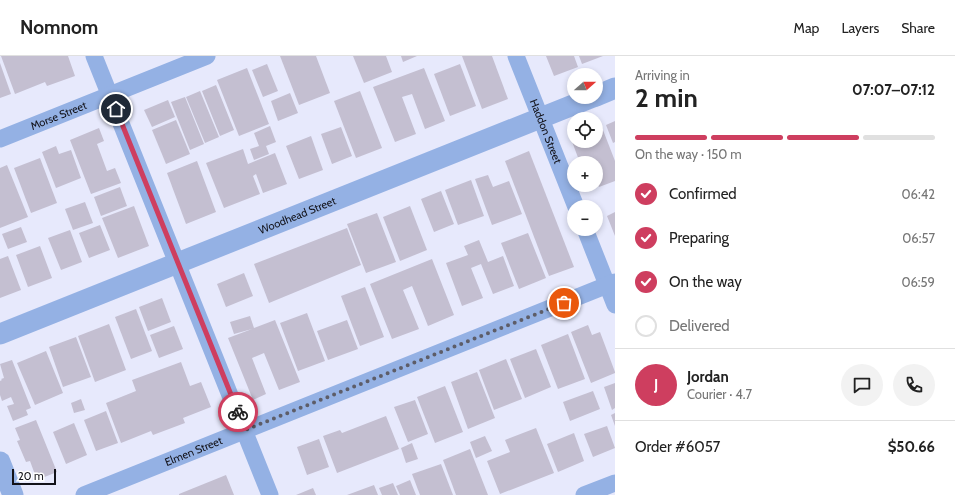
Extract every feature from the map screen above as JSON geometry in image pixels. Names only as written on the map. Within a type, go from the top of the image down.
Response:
[{"type":"street","points":[[94,56],[270,495]]},
{"type":"street","name":"Morse Street","points":[[0,139],[207,56]]},
{"type":"street","name":"Haddon Street","points":[[516,56],[573,200]]},
{"type":"street","name":"Woodhead Street","points":[[603,93],[615,88]]},
{"type":"street","name":"Woodhead Street","points":[[0,334],[575,104]]},
{"type":"street","points":[[588,236],[611,284],[615,305]]},
{"type":"street","name":"Elmen Street","points":[[84,495],[611,284]]},
{"type":"street","points":[[0,462],[13,495]]},
{"type":"street","points":[[584,495],[615,483]]},
{"type":"building","points":[[1,56],[68,56],[75,76],[47,86],[45,82],[15,94]]},
{"type":"building","points":[[280,56],[316,56],[330,93],[299,105]]},
{"type":"building","points":[[353,56],[386,56],[392,72],[364,83]]},
{"type":"building","points":[[401,56],[417,56],[403,62]]},
{"type":"building","points":[[462,56],[492,56],[508,99],[482,109]]},
{"type":"building","points":[[546,56],[574,56],[578,67],[567,68],[567,71],[554,76]]},
{"type":"building","points":[[579,56],[603,56],[582,64]]},
{"type":"building","points":[[0,63],[11,94],[0,98]]},
{"type":"building","points":[[267,64],[278,91],[263,97],[252,70]]},
{"type":"building","points":[[460,64],[476,106],[450,116],[434,74]]},
{"type":"building","points":[[247,68],[269,124],[239,136],[217,80]]},
{"type":"building","points":[[424,68],[445,121],[425,129],[412,94],[402,97],[416,134],[395,142],[373,87]]},
{"type":"building","points":[[216,85],[234,130],[220,136],[202,91]]},
{"type":"building","points":[[200,91],[219,137],[205,143],[186,97]]},
{"type":"building","points":[[360,91],[382,148],[356,158],[334,101]]},
{"type":"building","points":[[290,93],[298,113],[278,121],[271,101]]},
{"type":"building","points":[[185,97],[204,144],[190,150],[171,102]]},
{"type":"building","points":[[168,100],[175,117],[152,127],[144,110]]},
{"type":"building","points":[[176,120],[190,154],[166,164],[152,130]]},
{"type":"building","points":[[615,121],[615,142],[613,143],[606,125]]},
{"type":"building","points":[[270,126],[276,142],[266,146],[269,154],[254,160],[250,149],[259,146],[254,133]]},
{"type":"building","points":[[341,127],[352,156],[332,164],[321,134]]},
{"type":"building","points":[[99,128],[104,141],[97,144],[107,171],[115,168],[121,183],[91,194],[70,140]]},
{"type":"building","points":[[603,130],[615,161],[615,181],[603,186],[603,156],[577,156],[574,148],[603,148]]},
{"type":"building","points":[[311,136],[323,170],[299,179],[286,146]]},
{"type":"building","points":[[56,146],[59,154],[71,150],[81,178],[56,188],[42,152]]},
{"type":"building","points":[[243,149],[248,164],[275,153],[287,184],[263,193],[256,174],[253,176],[260,194],[224,208],[206,163]]},
{"type":"building","points":[[529,151],[574,267],[549,276],[505,161]]},
{"type":"building","points":[[40,158],[57,203],[31,213],[14,168]]},
{"type":"building","points":[[197,161],[216,212],[186,224],[167,173]]},
{"type":"building","points":[[7,165],[28,217],[0,228],[0,168]]},
{"type":"building","points":[[488,175],[493,187],[509,181],[522,214],[492,225],[475,179]]},
{"type":"building","points":[[471,180],[484,216],[458,225],[445,190]]},
{"type":"building","points":[[120,187],[127,206],[101,216],[94,197]]},
{"type":"building","points":[[441,191],[454,224],[434,232],[421,199]]},
{"type":"building","points":[[85,202],[93,223],[73,230],[65,209]]},
{"type":"building","points":[[134,206],[149,246],[118,258],[102,218]]},
{"type":"building","points":[[410,206],[427,250],[400,261],[383,217]]},
{"type":"building","points":[[615,212],[615,236],[607,216]]},
{"type":"building","points":[[377,213],[396,262],[366,273],[347,224]]},
{"type":"building","points":[[100,225],[110,250],[89,258],[79,233]]},
{"type":"building","points":[[21,227],[27,242],[8,249],[2,234]]},
{"type":"building","points":[[347,228],[361,265],[269,303],[254,264]]},
{"type":"building","points":[[70,230],[82,262],[61,270],[48,238]]},
{"type":"building","points":[[528,233],[546,278],[519,289],[501,243]]},
{"type":"building","points":[[479,240],[488,262],[503,256],[514,286],[493,294],[481,264],[471,268],[483,298],[462,306],[446,263],[468,255],[464,246]]},
{"type":"building","points":[[40,246],[52,278],[28,287],[16,255]]},
{"type":"building","points":[[8,256],[21,290],[0,298],[0,259]]},
{"type":"building","points":[[432,259],[454,315],[428,326],[412,286],[403,290],[419,329],[392,339],[370,284]]},
{"type":"building","points":[[244,273],[253,296],[226,307],[217,284]]},
{"type":"building","points":[[365,287],[384,337],[360,346],[341,296]]},
{"type":"building","points":[[162,298],[171,322],[148,331],[139,307]]},
{"type":"building","points":[[136,309],[152,351],[131,359],[115,317]]},
{"type":"building","points":[[307,313],[325,361],[298,371],[280,323]]},
{"type":"building","points":[[250,316],[254,328],[275,320],[300,382],[279,390],[264,353],[252,358],[266,394],[253,400],[228,338],[252,329],[234,334],[230,322]]},
{"type":"building","points":[[347,320],[358,349],[328,360],[317,331]]},
{"type":"building","points":[[109,324],[126,370],[95,382],[78,336]]},
{"type":"building","points":[[588,325],[592,335],[600,332],[615,372],[591,383],[571,332]]},
{"type":"building","points":[[174,326],[183,349],[159,358],[150,335]]},
{"type":"building","points":[[568,334],[585,379],[558,389],[541,345]]},
{"type":"building","points":[[76,337],[91,377],[63,387],[49,347]]},
{"type":"building","points":[[536,349],[551,387],[525,398],[510,359]]},
{"type":"building","points":[[46,351],[63,393],[35,405],[17,363]]},
{"type":"building","points":[[506,359],[522,399],[494,410],[479,370]]},
{"type":"building","points":[[12,360],[31,408],[26,410],[28,415],[13,421],[7,406],[14,404],[11,397],[2,401],[0,395],[0,381],[4,378],[0,364]]},
{"type":"building","points":[[181,362],[190,386],[201,382],[211,407],[183,418],[185,423],[153,435],[151,431],[121,443],[106,403],[136,391],[132,380]]},
{"type":"building","points":[[477,372],[495,418],[468,429],[451,382]]},
{"type":"building","points":[[615,383],[615,408],[612,410],[604,387]]},
{"type":"building","points":[[445,386],[463,432],[435,443],[417,397]]},
{"type":"building","points":[[593,391],[600,409],[570,421],[563,402]]},
{"type":"building","points":[[81,399],[85,410],[74,413],[71,403]]},
{"type":"building","points":[[415,400],[428,434],[408,442],[394,407]]},
{"type":"building","points":[[106,411],[118,443],[96,451],[84,420]]},
{"type":"building","points":[[615,413],[615,426],[611,415]]},
{"type":"building","points":[[386,416],[399,449],[337,473],[323,436],[340,430],[342,433]]},
{"type":"building","points":[[36,420],[57,472],[37,480],[30,461],[26,462],[17,441],[20,440],[15,428]]},
{"type":"building","points":[[74,423],[87,455],[66,464],[53,432]]},
{"type":"building","points":[[607,426],[615,448],[593,457],[584,434]]},
{"type":"building","points":[[536,428],[554,473],[500,494],[487,461],[510,452],[505,440]]},
{"type":"building","points":[[574,433],[584,461],[558,472],[547,444]]},
{"type":"building","points":[[485,436],[492,451],[476,458],[470,442]]},
{"type":"building","points":[[319,439],[329,467],[307,475],[297,447]]},
{"type":"building","points":[[412,443],[418,459],[406,463],[401,448]]},
{"type":"building","points":[[470,449],[488,495],[456,495],[443,460]]},
{"type":"building","points":[[441,464],[453,495],[420,495],[412,474]]},
{"type":"building","points":[[226,475],[234,495],[179,495],[179,494]]},
{"type":"building","points":[[410,480],[416,495],[400,495],[396,486]]},
{"type":"building","points":[[393,483],[398,495],[382,495],[379,488]]},
{"type":"building","points":[[374,485],[378,495],[347,495]]},
{"type":"building","points":[[313,488],[316,495],[296,495]]},
{"type":"way so far","points":[[238,412],[245,430],[564,303]]},
{"type":"route","points":[[116,109],[238,412]]}]
